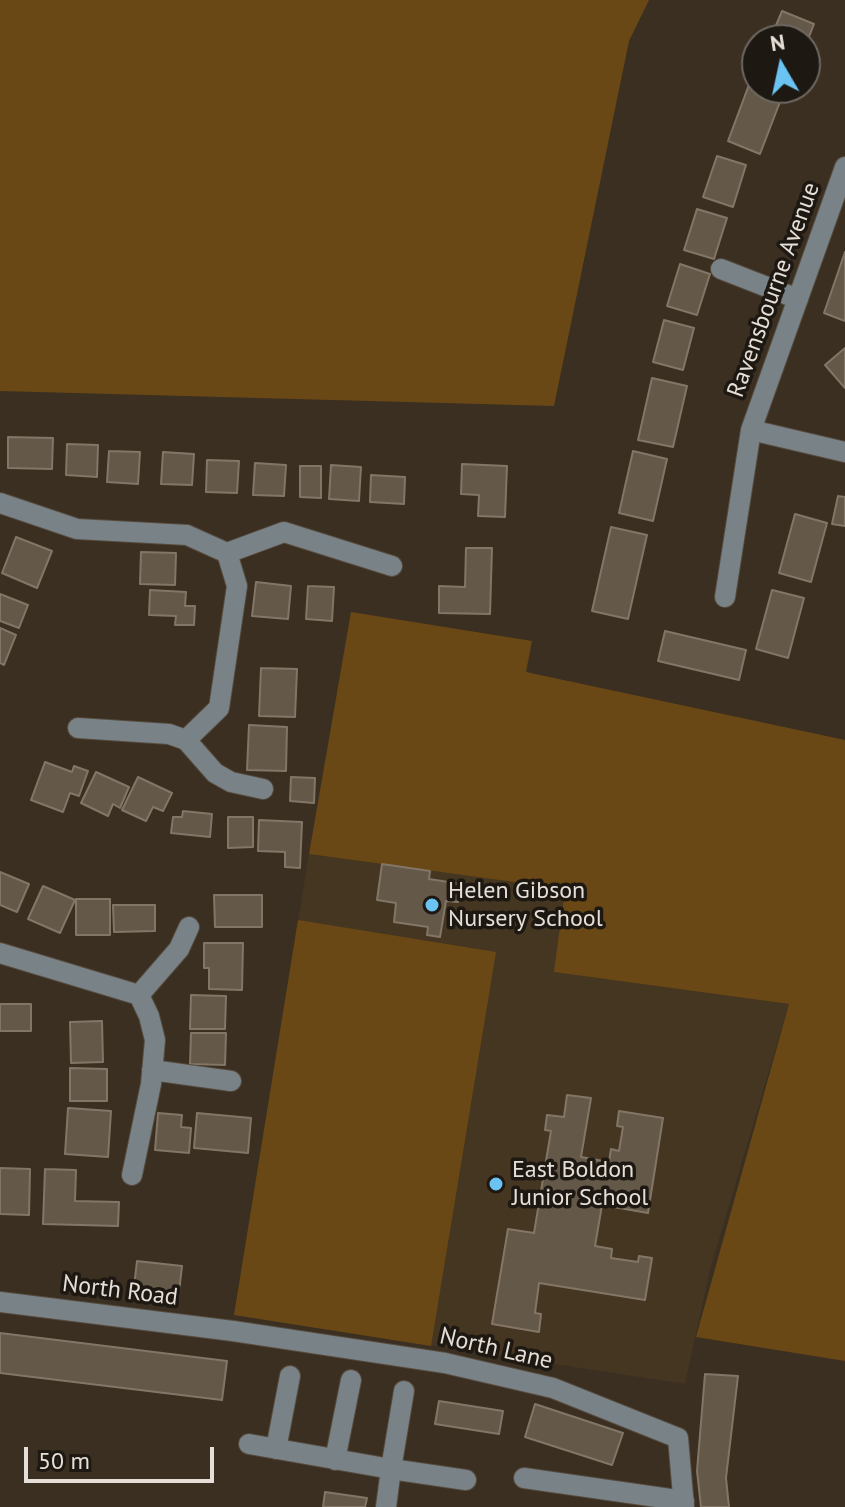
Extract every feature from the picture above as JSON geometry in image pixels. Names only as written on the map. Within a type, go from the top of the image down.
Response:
[{"type":"street","name":"Ravensbourne Avenue","points":[[725,597],[751,430],[845,167]]},
{"type":"street","points":[[721,269],[798,299]]},
{"type":"street","name":"Ravensbourne Avenue","points":[[751,430],[845,452]]},
{"type":"street","points":[[0,503],[77,529],[187,535],[227,553],[284,532],[392,566]]},
{"type":"street","points":[[186,740],[219,708],[237,586],[227,553]]},
{"type":"street","points":[[78,728],[169,734],[186,740],[215,773],[231,782],[263,789]]},
{"type":"street","points":[[139,995],[179,949],[189,927]]},
{"type":"street","points":[[0,953],[139,995],[155,1040],[132,1175]]},
{"type":"street","points":[[152,1070],[231,1081]]},
{"type":"street","name":"North Road","points":[[0,1302],[233,1331]]},
{"type":"street","name":"North Lane","points":[[233,1331],[445,1363],[553,1388],[678,1438],[684,1504]]},
{"type":"street","points":[[276,1449],[290,1376]]},
{"type":"street","points":[[335,1460],[351,1380]]},
{"type":"street","points":[[386,1507],[404,1391]]},
{"type":"street","points":[[249,1444],[466,1480]]},
{"type":"street","points":[[524,1478],[684,1504]]},
{"type":"shaded area","points":[[0,0],[649,0],[629,41],[554,406],[0,391]]},
{"type":"shaded area","points":[[351,612],[532,641],[526,672],[845,740],[845,1361],[696,1337],[789,1004],[554,972],[565,889],[309,854]]},
{"type":"shaded area","name":"East Boldon Junior School","points":[[309,854],[565,889],[555,972],[789,1004],[711,1266],[685,1384],[234,1315]]},
{"type":"shaded area","points":[[298,920],[496,952],[431,1346],[234,1315]]},
{"type":"building","points":[[782,11],[814,24],[777,24]]},
{"type":"building","points":[[742,104],[779,104],[760,154],[728,141]]},
{"type":"building","points":[[717,156],[746,165],[733,207],[703,197]]},
{"type":"building","points":[[697,209],[727,218],[714,259],[684,250]]},
{"type":"building","points":[[845,252],[845,321],[824,313]]},
{"type":"building","points":[[680,264],[710,274],[697,315],[667,306]]},
{"type":"building","points":[[664,320],[694,328],[683,370],[653,362]]},
{"type":"building","points":[[845,348],[845,388],[825,365]]},
{"type":"building","points":[[652,378],[687,386],[673,447],[638,440]]},
{"type":"building","points":[[8,437],[53,438],[52,469],[8,468]]},
{"type":"building","points":[[67,444],[98,445],[97,477],[66,475]]},
{"type":"building","points":[[109,451],[140,452],[138,484],[107,482]]},
{"type":"building","points":[[633,451],[667,459],[653,521],[619,513]]},
{"type":"building","points":[[163,452],[194,454],[192,485],[161,484]]},
{"type":"building","points":[[207,460],[239,461],[237,493],[206,492]]},
{"type":"building","points":[[255,463],[286,465],[284,496],[253,495]]},
{"type":"building","points":[[462,464],[507,466],[505,517],[478,516],[479,495],[461,494]]},
{"type":"building","points":[[331,465],[361,467],[359,501],[329,499]]},
{"type":"building","points":[[300,466],[321,466],[321,498],[300,497]]},
{"type":"building","points":[[371,475],[405,477],[404,504],[370,502]]},
{"type":"building","points":[[838,496],[845,497],[845,526],[832,524]]},
{"type":"building","points":[[795,514],[827,523],[811,582],[779,573]]},
{"type":"building","points":[[611,527],[647,535],[628,619],[592,611]]},
{"type":"building","points":[[16,537],[52,551],[37,588],[2,573]]},
{"type":"building","points":[[466,548],[492,548],[490,614],[439,613],[439,586],[465,587]]},
{"type":"building","points":[[141,552],[176,553],[175,585],[140,584]]},
{"type":"building","points":[[256,582],[291,586],[288,619],[252,616]]},
{"type":"building","points":[[308,586],[334,587],[332,621],[306,619]]},
{"type":"building","points":[[150,590],[186,592],[185,606],[195,606],[194,625],[175,625],[176,616],[149,615]]},
{"type":"building","points":[[772,590],[804,598],[788,658],[756,649]]},
{"type":"building","points":[[0,594],[28,605],[19,628],[0,621]]},
{"type":"building","points":[[0,628],[16,635],[4,665],[0,663]]},
{"type":"building","points":[[665,631],[746,650],[739,680],[658,661]]},
{"type":"building","points":[[261,668],[297,669],[295,717],[259,716]]},
{"type":"building","points":[[249,725],[287,727],[286,771],[247,770]]},
{"type":"building","points":[[45,762],[72,772],[74,766],[88,771],[79,796],[70,793],[63,812],[31,800]]},
{"type":"building","points":[[96,772],[129,787],[120,808],[113,804],[108,816],[81,803]]},
{"type":"building","points":[[138,777],[172,793],[163,811],[153,807],[146,821],[122,810]]},
{"type":"building","points":[[291,777],[315,778],[314,803],[290,801]]},
{"type":"building","points":[[183,811],[212,814],[210,837],[171,833],[173,817],[182,817]]},
{"type":"building","points":[[228,817],[253,817],[253,847],[228,848]]},
{"type":"building","points":[[259,820],[302,822],[300,868],[285,867],[285,852],[258,851]]},
{"type":"building","points":[[382,864],[430,871],[429,879],[461,884],[458,902],[446,901],[440,937],[427,935],[428,927],[394,922],[396,903],[377,900]]},
{"type":"building","points":[[0,872],[29,884],[17,912],[0,905]]},
{"type":"building","points":[[43,886],[75,900],[60,933],[28,919]]},
{"type":"building","points":[[214,895],[262,895],[262,927],[215,927]]},
{"type":"building","points":[[76,899],[110,899],[110,935],[76,935]]},
{"type":"building","points":[[113,905],[155,905],[155,931],[114,932]]},
{"type":"building","points":[[204,943],[243,943],[242,990],[209,989],[209,968],[204,968]]},
{"type":"building","points":[[191,995],[226,996],[225,1029],[190,1029]]},
{"type":"building","points":[[0,1004],[31,1004],[31,1031],[0,1031]]},
{"type":"building","points":[[102,1021],[103,1062],[71,1063],[70,1022]]},
{"type":"building","points":[[191,1033],[226,1033],[225,1065],[190,1064]]},
{"type":"building","points":[[70,1068],[107,1069],[107,1101],[70,1101]]},
{"type":"building","points":[[567,1095],[591,1098],[581,1157],[609,1162],[611,1149],[619,1151],[623,1127],[617,1126],[619,1111],[663,1118],[648,1213],[602,1205],[595,1246],[612,1249],[611,1258],[638,1262],[639,1256],[652,1258],[645,1300],[539,1283],[535,1313],[541,1314],[539,1332],[492,1324],[508,1229],[534,1233],[551,1131],[545,1130],[547,1115],[564,1117]]},
{"type":"building","points":[[68,1108],[111,1111],[108,1157],[65,1154]]},
{"type":"building","points":[[158,1113],[182,1115],[181,1127],[191,1128],[189,1153],[155,1150]]},
{"type":"building","points":[[197,1113],[251,1118],[248,1153],[194,1148]]},
{"type":"building","points":[[0,1168],[30,1169],[29,1215],[0,1214]]},
{"type":"building","points":[[45,1169],[76,1170],[75,1201],[119,1202],[118,1226],[43,1224]]},
{"type":"building","points":[[137,1261],[182,1266],[178,1301],[133,1295]]},
{"type":"building","points":[[0,1333],[227,1361],[222,1400],[0,1373]]},
{"type":"building","points":[[705,1374],[738,1376],[726,1478],[729,1507],[701,1507],[697,1471]]},
{"type":"building","points":[[439,1401],[503,1411],[499,1434],[435,1424]]},
{"type":"building","points":[[535,1404],[623,1433],[612,1465],[525,1437]]},
{"type":"building","points":[[325,1492],[367,1498],[365,1507],[323,1507]]},
{"type":"place","name":"Helen Gibson Nursery School","points":[[432,905]]},
{"type":"place","name":"East Boldon Junior School","points":[[496,1184]]}]
